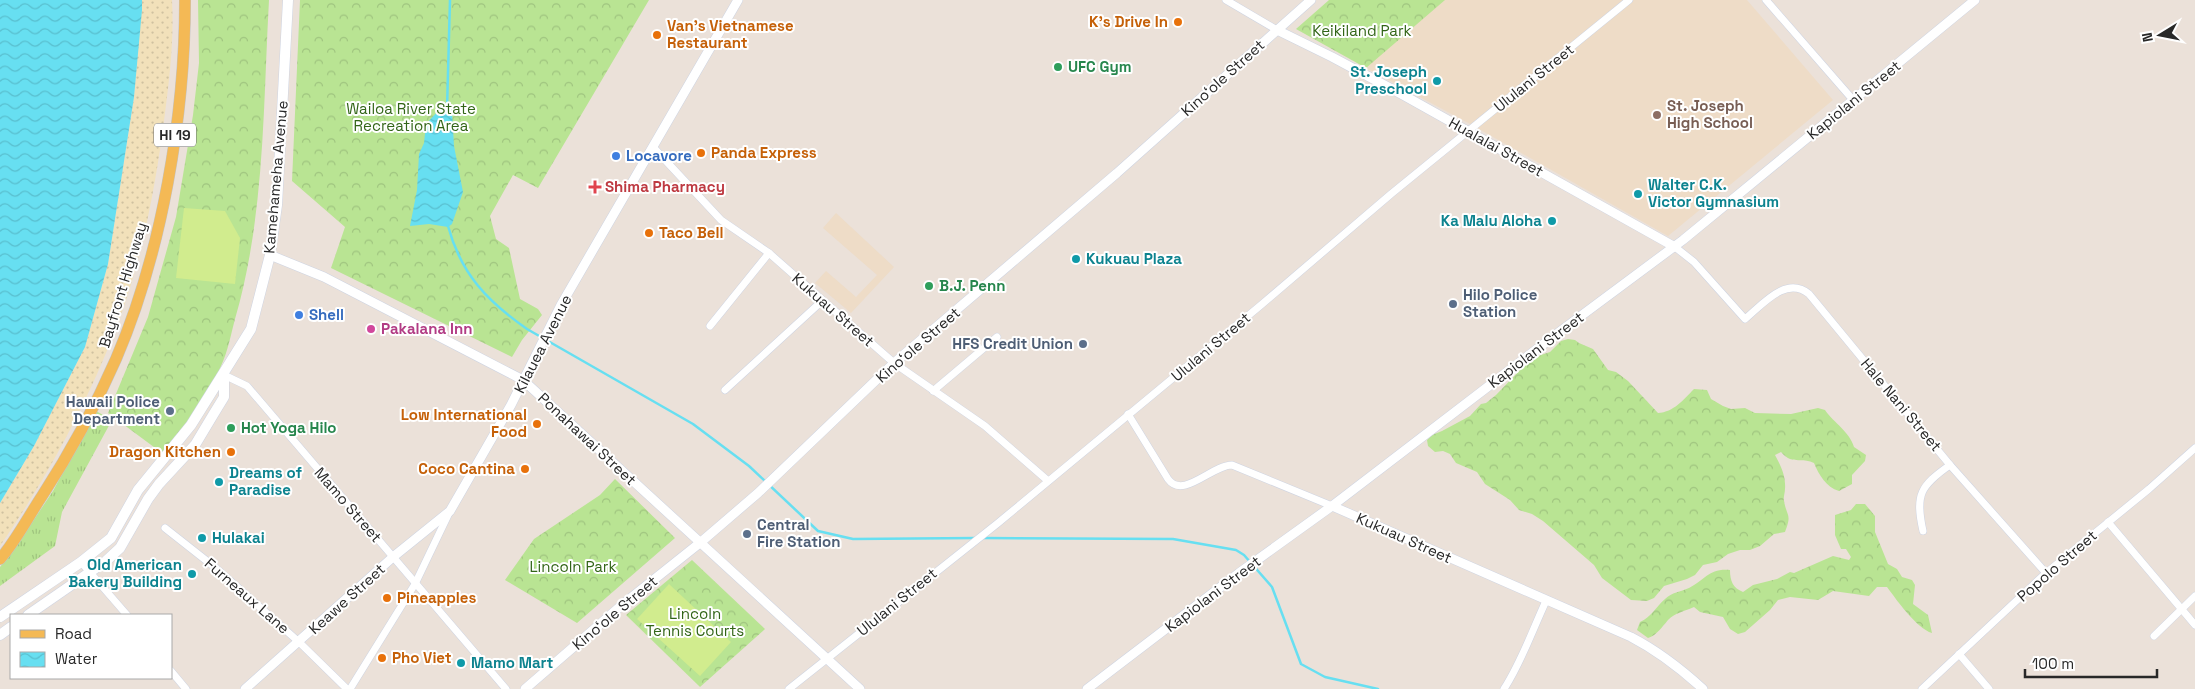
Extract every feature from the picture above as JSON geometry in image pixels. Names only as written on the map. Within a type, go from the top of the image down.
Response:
[{"type":"main road","name":"Bayfront Highway","points":[[1,558],[60,468],[116,359],[129,325],[148,263],[166,185],[177,120],[185,24],[184,0]]},
{"type":"main road","name":"Kamehameha Avenue","points":[[0,617],[82,562],[111,538],[138,490],[191,425],[251,329],[270,255],[277,205],[288,0]]},
{"type":"main road","name":"Kamehameha Avenue","points":[[29,614],[106,562],[120,548],[148,499],[194,445],[224,397],[224,375]]},
{"type":"street","name":"Kilauea Avenue","points":[[348,689],[414,584],[450,511],[511,405],[562,305],[738,0]]},
{"type":"street","name":"Hualalai Street","points":[[1226,0],[1277,30],[1332,57],[1469,131],[1675,246],[1694,262],[1745,319]]},
{"type":"street","name":"Kinoʻole Street","points":[[525,689],[622,605],[701,542],[758,493],[894,363],[1121,169],[1311,0]]},
{"type":"street","name":"Ululani Street","points":[[789,689],[998,523],[1047,480],[1261,305],[1391,194],[1629,0]]},
{"type":"street","points":[[1766,0],[1854,101]]},
{"type":"street","name":"Kapiolani Street","points":[[1087,689],[1675,246],[1975,0]]},
{"type":"street","name":"Kukuau Street","points":[[653,147],[721,220],[769,253],[894,363],[985,426],[1047,480]]},
{"type":"street","points":[[710,326],[769,253]]},
{"type":"street","name":"Ponahawai Street","points":[[270,255],[324,277],[523,380],[860,689]]},
{"type":"street","name":"Hale Nani Street","points":[[1745,319],[1784,288],[1797,287],[1804,290],[1950,465],[2046,573]]},
{"type":"street","points":[[725,390],[822,301]]},
{"type":"street","points":[[934,391],[997,337]]},
{"type":"street","name":"Mamo Street","points":[[224,375],[247,386],[414,584],[506,689]]},
{"type":"street","name":"Kukuau Street","points":[[1128,414],[1173,485],[1184,486],[1221,467],[1232,465],[1332,506],[1653,648],[1674,663],[1703,689]]},
{"type":"street","name":"Popolo Street","points":[[1922,689],[2046,573],[2195,448]]},
{"type":"street","points":[[1923,531],[1918,504],[1922,492],[1934,476],[1950,465]]},
{"type":"street","name":"Keawe Street","points":[[245,689],[393,558],[450,511]]},
{"type":"street","points":[[2108,522],[2195,625]]},
{"type":"street","name":"Furneaux Lane","points":[[165,528],[217,569],[299,642],[348,689]]},
{"type":"street","points":[[82,562],[126,614]]},
{"type":"street","points":[[2154,636],[2195,596]]},
{"type":"street","points":[[1504,689],[1526,649],[1531,632],[1546,601]]},
{"type":"street","points":[[1959,654],[1989,689]]},
{"type":"street","points":[[172,672],[186,689]]},
{"type":"shaded area","name":"St. Joseph High School","points":[[1330,0],[1747,0],[1833,100],[1668,236],[1470,124],[1366,68]]},
{"type":"shaded area","points":[[836,213],[894,267],[851,313],[815,283],[826,271],[856,297],[877,275],[823,228]]},
{"type":"green space","points":[[198,0],[269,0],[264,121],[252,241],[245,280],[226,354],[216,378],[203,401],[166,456],[108,413],[148,317],[176,217],[193,115],[199,63]]},
{"type":"green space","name":"Wailoa River State Recreation Area","points":[[300,0],[649,0],[538,188],[513,175],[490,216],[496,239],[509,248],[520,299],[538,309],[542,315],[522,340],[512,357],[331,268],[345,227],[292,181]]},
{"type":"green space","name":"Keikiland Park","points":[[1329,0],[1445,0],[1366,68],[1296,29]]},
{"type":"green space","points":[[184,208],[225,211],[240,238],[235,284],[176,278]]},
{"type":"green space","points":[[1575,340],[1593,349],[1608,370],[1616,372],[1628,381],[1658,413],[1674,408],[1694,389],[1707,390],[1711,399],[1723,406],[1731,409],[1745,408],[1755,413],[1791,414],[1818,408],[1825,410],[1849,437],[1854,447],[1866,455],[1865,461],[1852,475],[1852,484],[1839,491],[1830,487],[1818,472],[1814,463],[1805,460],[1789,459],[1781,452],[1775,455],[1785,480],[1784,500],[1789,518],[1785,532],[1774,534],[1760,546],[1728,554],[1717,562],[1703,565],[1695,575],[1664,586],[1654,598],[1647,601],[1631,600],[1602,578],[1594,565],[1543,521],[1532,514],[1519,510],[1510,500],[1485,484],[1477,472],[1456,463],[1450,454],[1443,451],[1435,452],[1428,446],[1427,440],[1432,435],[1470,416],[1481,404],[1486,403],[1496,395],[1522,368],[1541,355],[1550,352],[1561,341]]},
{"type":"green space","points":[[96,411],[112,420],[62,512],[55,546],[0,586],[0,567],[53,491]]},
{"type":"green space","name":"Lincoln Park","points":[[615,479],[675,538],[577,623],[505,580],[534,539],[600,495]]},
{"type":"green space","points":[[1856,504],[1865,504],[1875,516],[1875,532],[1888,564],[1897,569],[1902,577],[1912,580],[1915,585],[1913,604],[1928,615],[1932,633],[1914,620],[1887,587],[1877,587],[1869,596],[1833,591],[1818,600],[1790,597],[1778,600],[1770,610],[1745,632],[1738,634],[1730,629],[1723,617],[1700,612],[1694,607],[1680,612],[1668,620],[1651,637],[1648,638],[1637,630],[1640,622],[1673,593],[1689,588],[1717,571],[1730,570],[1733,584],[1743,592],[1753,585],[1777,579],[1790,572],[1794,573],[1833,556],[1849,560],[1851,557],[1846,549],[1841,549],[1835,535],[1835,515],[1851,510]]},
{"type":"green space","name":"Lincoln Tennis Courts","points":[[692,560],[765,629],[700,687],[626,615]]},
{"type":"green space","points":[[669,584],[731,642],[700,676],[637,619]]},
{"type":"sand","points":[[142,0],[172,0],[172,29],[162,138],[149,213],[137,263],[122,312],[84,403],[36,491],[0,546],[0,503],[34,446],[85,347],[108,264],[134,97]]},
{"type":"water","points":[[0,0],[142,0],[142,10],[134,97],[108,264],[85,347],[34,446],[0,503]]},
{"type":"water","points":[[448,106],[451,107],[452,112],[454,146],[463,192],[452,224],[448,227],[429,224],[410,226],[417,190],[419,154],[424,143],[426,124],[439,110]]},
{"type":"waterway","points":[[447,109],[450,0]]},
{"type":"waterway","points":[[448,226],[460,258],[477,285],[513,319],[527,329],[693,424],[749,466],[818,531],[853,539],[976,538]]},
{"type":"waterway","points":[[982,538],[1173,539],[1236,550],[1244,555],[1272,587],[1301,664],[1325,677],[1378,689]]},
{"type":"place","name":"K’s Drive In","points":[[1178,22]]},
{"type":"place","name":"Van's Vietnamese Restaurant","points":[[657,35]]},
{"type":"place","name":"UFC Gym","points":[[1058,67]]},
{"type":"place","name":"St. Joseph Preschool","points":[[1437,81]]},
{"type":"place","name":"St. Joseph High School","points":[[1657,115]]},
{"type":"place","name":"Panda Express","points":[[701,153]]},
{"type":"place","name":"Locavore","points":[[616,156]]},
{"type":"place","name":"Shima Pharmacy","points":[[595,187]]},
{"type":"place","name":"Walter C.K. Victor Gymnasium","points":[[1638,194]]},
{"type":"place","name":"Ka Malu Aloha","points":[[1552,221]]},
{"type":"place","name":"Taco Bell","points":[[649,233]]},
{"type":"place","name":"Kukuau Plaza","points":[[1076,259]]},
{"type":"place","name":"B.J. Penn","points":[[929,286]]},
{"type":"place","name":"Hilo Police Station","points":[[1453,304]]},
{"type":"place","name":"Shell","points":[[299,315]]},
{"type":"place","name":"Pakalana Inn","points":[[371,329]]},
{"type":"place","name":"HFS Credit Union","points":[[1083,344]]},
{"type":"place","name":"Hawaii Police Department","points":[[170,411]]},
{"type":"place","name":"Low International Food","points":[[537,424]]},
{"type":"place","name":"Hot Yoga Hilo","points":[[231,428]]},
{"type":"place","name":"Dragon Kitchen","points":[[231,452]]},
{"type":"place","name":"Coco Cantina","points":[[525,469]]},
{"type":"place","name":"Dreams of Paradise","points":[[219,482]]},
{"type":"place","name":"Central Fire Station","points":[[747,534]]},
{"type":"place","name":"Hulakai","points":[[202,538]]},
{"type":"place","name":"Old American Bakery Building","points":[[192,574]]},
{"type":"place","name":"Pineapples","points":[[387,598]]},
{"type":"place","name":"Pho Viet","points":[[382,658]]},
{"type":"place","name":"Mamo Mart","points":[[461,663]]}]
